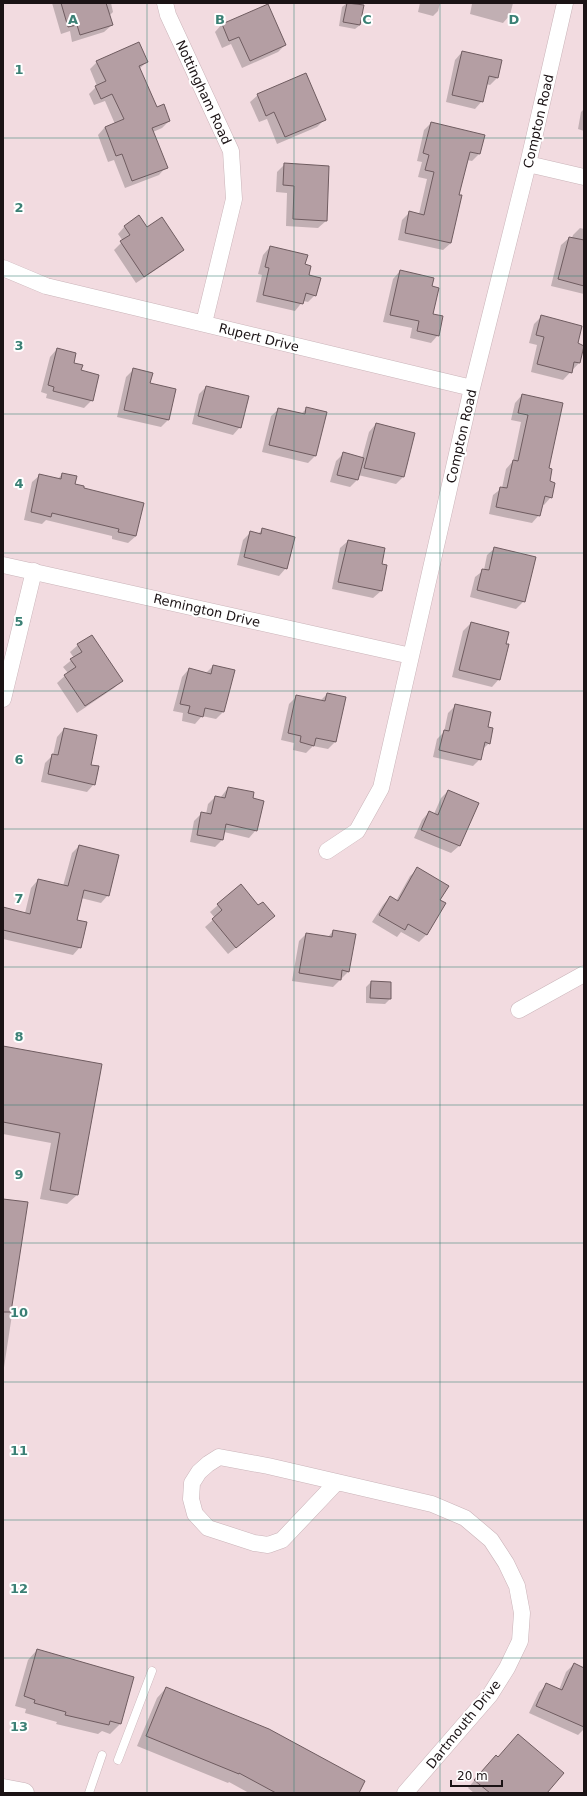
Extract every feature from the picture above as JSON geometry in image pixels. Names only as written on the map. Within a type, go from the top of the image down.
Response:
[{"type":"street","name":"Nottingham Road","points":[[165,3],[168,15],[231,152],[234,200],[204,324]]},
{"type":"street","name":"Compton Road","points":[[328,852],[357,831],[381,788],[472,388],[528,164],[565,3]]},
{"type":"street","points":[[528,164],[584,176]]},
{"type":"street","name":"Rupert Drive","points":[[3,268],[46,286],[472,388]]},
{"type":"street","name":"Remington Drive","points":[[3,565],[410,656]]},
{"type":"street","points":[[3,699],[34,571]]},
{"type":"street","points":[[519,1010],[584,974]]},
{"type":"street","name":"Dartmouth Drive","points":[[336,1483],[282,1540],[268,1545],[254,1543],[208,1528],[195,1514],[191,1499],[192,1483],[199,1472],[208,1464],[219,1458],[268,1466],[336,1483],[432,1504],[465,1518],[491,1540],[506,1563],[517,1586],[522,1613],[520,1641],[507,1668],[490,1695],[405,1793]]},
{"type":"street","points":[[3,1789],[24,1793]]},
{"type":"lane","points":[[118,1760],[152,1671]]},
{"type":"lane","points":[[89,1793],[102,1754]]},
{"type":"building","points":[[61,3],[106,3],[113,25],[80,35],[77,25],[68,27]]},
{"type":"building","points":[[347,3],[364,5],[360,25],[343,22]]},
{"type":"building","points":[[268,4],[286,45],[250,61],[239,37],[229,41],[222,24]]},
{"type":"building","points":[[139,42],[148,62],[139,66],[157,107],[164,104],[170,121],[152,128],[168,168],[132,181],[122,154],[116,156],[105,127],[124,119],[112,94],[101,99],[95,86],[106,81],[96,61]]},
{"type":"building","points":[[462,51],[502,60],[498,78],[489,76],[483,102],[452,95]]},
{"type":"building","points":[[306,73],[326,120],[285,137],[274,112],[266,116],[257,94]]},
{"type":"building","points":[[431,122],[485,135],[480,154],[470,152],[459,195],[462,195],[451,243],[405,233],[409,211],[424,215],[434,172],[425,170],[429,155],[423,153]]},
{"type":"building","points":[[284,163],[329,166],[327,221],[293,219],[294,186],[283,185]]},
{"type":"building","points":[[139,215],[147,227],[162,217],[184,250],[144,277],[120,241],[130,235],[124,226]]},
{"type":"building","points":[[569,237],[584,240],[584,286],[558,279]]},
{"type":"building","points":[[270,246],[308,255],[305,264],[311,266],[309,275],[321,278],[316,296],[306,293],[303,304],[263,295],[269,268],[265,267]]},
{"type":"building","points":[[400,270],[434,278],[432,286],[439,288],[433,314],[443,316],[439,336],[417,331],[419,321],[390,315]]},
{"type":"building","points":[[541,315],[582,326],[578,343],[584,346],[580,363],[574,362],[572,373],[537,364],[544,337],[536,335]]},
{"type":"building","points":[[57,348],[76,353],[74,363],[83,365],[81,370],[99,375],[93,401],[53,391],[54,387],[48,385]]},
{"type":"building","points":[[133,368],[153,373],[150,383],[176,389],[169,420],[124,410]]},
{"type":"building","points":[[206,386],[249,396],[241,428],[198,416]]},
{"type":"building","points":[[522,394],[563,403],[549,468],[552,469],[550,481],[555,483],[552,498],[545,496],[540,516],[496,507],[500,487],[507,488],[513,460],[518,461],[528,415],[518,413]]},
{"type":"building","points":[[306,407],[327,412],[316,456],[269,445],[278,408],[305,414]]},
{"type":"building","points":[[376,423],[415,433],[404,477],[364,468]]},
{"type":"building","points":[[343,452],[364,458],[358,480],[337,475]]},
{"type":"building","points":[[62,473],[77,476],[75,484],[84,486],[84,488],[144,503],[136,536],[118,532],[119,529],[52,513],[51,517],[31,512],[39,474],[61,479]]},
{"type":"building","points":[[262,528],[295,537],[287,569],[244,557],[250,531],[261,534]]},
{"type":"building","points":[[348,540],[385,548],[382,564],[387,565],[382,591],[338,582]]},
{"type":"building","points":[[494,547],[536,557],[525,602],[477,590],[482,569],[489,570]]},
{"type":"building","points":[[471,622],[509,632],[506,644],[509,644],[500,680],[459,670]]},
{"type":"building","points":[[92,635],[123,681],[85,706],[64,675],[76,667],[70,659],[82,652],[77,644]]},
{"type":"building","points":[[213,665],[235,670],[224,712],[205,708],[203,717],[188,713],[190,706],[180,704],[189,668],[211,674]]},
{"type":"building","points":[[327,693],[346,697],[336,742],[316,738],[314,746],[300,742],[301,736],[288,733],[296,695],[325,701]]},
{"type":"building","points":[[455,704],[491,712],[488,727],[493,728],[490,744],[485,742],[481,760],[439,750],[444,730],[449,731]]},
{"type":"building","points":[[64,728],[97,735],[91,765],[99,766],[95,785],[48,774],[52,754],[58,755]]},
{"type":"building","points":[[228,787],[254,792],[253,798],[264,801],[257,831],[226,824],[223,840],[197,835],[201,812],[211,814],[215,796],[225,798]]},
{"type":"building","points":[[448,790],[479,803],[460,846],[421,830],[429,811],[438,815]]},
{"type":"building","points":[[79,845],[119,855],[109,896],[84,890],[77,920],[87,922],[81,948],[3,930],[3,907],[30,914],[38,879],[68,886]]},
{"type":"building","points":[[417,867],[449,886],[440,900],[446,903],[427,935],[408,924],[405,930],[379,915],[390,896],[398,901]]},
{"type":"building","points":[[241,884],[258,905],[263,902],[275,916],[236,948],[212,919],[222,910],[217,904]]},
{"type":"building","points":[[333,930],[356,934],[349,972],[342,970],[341,980],[299,973],[306,933],[332,937]]},
{"type":"building","points":[[371,981],[391,982],[391,999],[370,998]]},
{"type":"building","points":[[3,1046],[102,1064],[78,1195],[50,1190],[60,1133],[3,1122]]},
{"type":"building","points":[[3,1199],[28,1202],[11,1312],[3,1312]]},
{"type":"building","points":[[37,1649],[134,1677],[121,1724],[110,1721],[109,1725],[65,1715],[66,1712],[34,1703],[35,1700],[24,1696]]},
{"type":"building","points":[[574,1663],[584,1668],[584,1727],[536,1706],[546,1683],[562,1690]]},
{"type":"building","points":[[166,1687],[269,1729],[365,1781],[359,1793],[276,1793],[239,1773],[146,1736]]},
{"type":"building","points":[[518,1734],[564,1773],[547,1793],[490,1793],[474,1780],[496,1755],[498,1757]]}]
